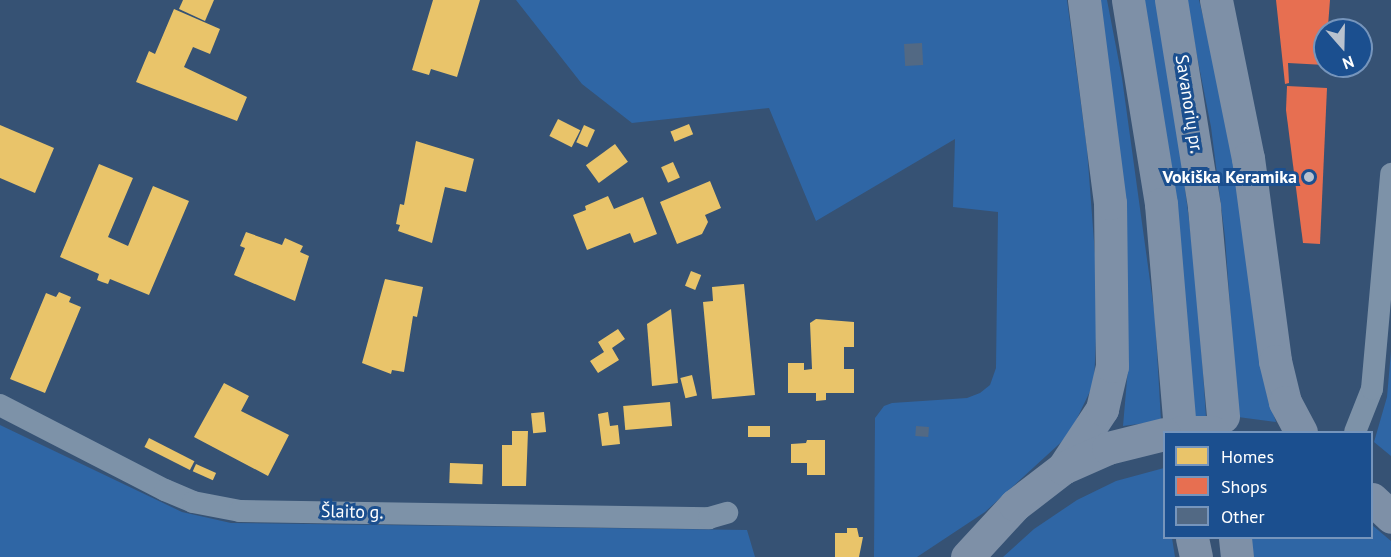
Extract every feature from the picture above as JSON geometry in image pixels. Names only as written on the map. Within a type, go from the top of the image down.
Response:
[{"type":"highway","points":[[942,557],[990,529],[1062,468],[1102,409],[1113,366],[1110,203],[1084,0]]},
{"type":"highway","points":[[1128,0],[1149,113],[1174,351],[1175,428],[1217,424]]},
{"type":"highway","name":"Savanorių pr.","points":[[1171,0],[1204,207],[1217,352],[1217,424]]},
{"type":"highway","points":[[1216,0],[1248,158],[1275,361],[1301,427]]},
{"type":"highway","points":[[1062,468],[1108,448],[1163,432]]},
{"type":"highway","points":[[1373,501],[1391,517]]},
{"type":"highway","points":[[967,557],[990,529]]},
{"type":"highway","points":[[1192,539],[1196,557]]},
{"type":"highway","points":[[1235,539],[1237,557]]},
{"type":"street","points":[[1354,431],[1372,389],[1391,174]]},
{"type":"street","name":"Šlaito g.","points":[[0,405],[165,490],[193,502],[240,511],[709,518],[727,513]]},
{"type":"shaded area","points":[[516,0],[1067,0],[1087,149],[1098,294],[1094,383],[1069,435],[985,512],[917,557],[874,557],[875,418],[884,406],[892,403],[967,398],[980,393],[990,385],[996,368],[998,212],[953,207],[955,139],[816,221],[769,108],[632,123],[582,84]]},
{"type":"shaded area","points":[[1097,0],[1107,0],[1122,78],[1155,317],[1161,421],[1123,426],[1128,368]]},
{"type":"shaded area","points":[[1141,0],[1156,0],[1180,149],[1197,283],[1206,417],[1191,418]]},
{"type":"shaded area","points":[[1186,0],[1199,0],[1210,46],[1238,182],[1267,395],[1276,422],[1238,417],[1225,237],[1211,127]]},
{"type":"shaded area","points":[[1391,351],[1391,456],[1374,442],[1387,397]]},
{"type":"shaded area","points":[[0,425],[182,512],[231,523],[747,530],[755,557],[0,557]]},
{"type":"shaded area","points":[[1163,468],[1163,539],[1172,539],[1175,557],[1003,557],[1034,529],[1077,500],[1116,481]]},
{"type":"shaded area","points":[[1373,526],[1391,541],[1391,557],[1254,557],[1250,539],[1373,539]]},
{"type":"building: Homes","points":[[183,0],[214,0],[205,21],[179,9]]},
{"type":"building: Homes","points":[[433,0],[480,0],[457,77],[431,69],[429,75],[412,70]]},
{"type":"building: Homes","points":[[174,9],[220,29],[210,54],[193,47],[184,67],[247,97],[237,121],[136,82],[149,51],[155,54]]},
{"type":"building: Homes","points":[[558,119],[580,130],[572,147],[549,136]]},
{"type":"building: Homes","points":[[689,124],[693,134],[675,142],[670,131]]},
{"type":"building: Homes","points":[[0,125],[54,148],[35,193],[0,178]]},
{"type":"building: Homes","points":[[584,125],[595,130],[587,147],[576,142]]},
{"type":"building: Homes","points":[[416,141],[474,159],[466,192],[445,187],[432,243],[398,231],[400,225],[396,224],[400,204],[404,205]]},
{"type":"building: Homes","points":[[615,144],[628,162],[599,183],[586,165]]},
{"type":"building: Homes","points":[[673,162],[680,178],[668,183],[661,167]]},
{"type":"building: Homes","points":[[99,164],[133,178],[108,237],[128,246],[153,186],[189,201],[149,295],[110,279],[108,284],[97,280],[99,274],[60,257]]},
{"type":"building: Homes","points":[[710,181],[721,208],[705,215],[708,222],[702,234],[677,244],[660,202]]},
{"type":"building: Homes","points":[[608,196],[614,209],[643,197],[657,234],[634,243],[630,233],[587,250],[573,215],[586,210],[585,206]]},
{"type":"building: Homes","points":[[246,232],[282,245],[285,238],[303,246],[300,252],[309,256],[295,301],[234,275],[245,248],[240,246]]},
{"type":"building: Homes","points":[[691,271],[701,275],[695,290],[685,286]]},
{"type":"building: Homes","points":[[385,279],[423,287],[417,317],[413,316],[404,372],[392,370],[391,374],[362,363]]},
{"type":"building: Homes","points":[[744,284],[755,395],[712,399],[703,302],[713,301],[712,287]]},
{"type":"building: Homes","points":[[59,292],[71,297],[69,302],[81,307],[45,393],[10,379],[46,293],[56,297]]},
{"type":"building: Homes","points":[[671,309],[678,383],[652,386],[647,324]]},
{"type":"building: Homes","points":[[816,319],[854,322],[854,347],[844,347],[844,369],[854,369],[854,393],[826,393],[826,400],[816,401],[816,393],[788,393],[788,363],[804,363],[804,370],[812,369],[810,323]]},
{"type":"building: Homes","points":[[618,329],[625,339],[612,348],[619,360],[598,373],[590,361],[604,352],[598,342]]},
{"type":"building: Homes","points":[[692,375],[697,395],[685,398],[680,378]]},
{"type":"building: Homes","points":[[224,383],[249,396],[241,411],[289,435],[268,476],[194,437]]},
{"type":"building: Homes","points":[[670,402],[672,426],[625,430],[623,406]]},
{"type":"building: Homes","points":[[544,412],[546,432],[533,433],[531,413]]},
{"type":"building: Homes","points":[[608,412],[610,426],[618,425],[620,444],[602,446],[598,414]]},
{"type":"building: Homes","points":[[748,426],[770,426],[770,437],[748,437]]},
{"type":"building: Homes","points":[[512,431],[528,431],[526,486],[502,486],[502,445],[512,445]]},
{"type":"building: Homes","points":[[149,438],[194,461],[190,470],[144,447]]},
{"type":"building: Homes","points":[[807,440],[825,440],[825,475],[807,475],[807,463],[791,463],[791,444],[806,443]]},
{"type":"building: Homes","points":[[450,463],[483,464],[482,484],[449,483]]},
{"type":"building: Homes","points":[[196,464],[216,473],[213,480],[193,471]]},
{"type":"building: Homes","points":[[847,528],[857,528],[859,537],[863,537],[859,557],[835,557],[835,533],[847,533]]},
{"type":"building: Shops","points":[[1276,0],[1330,0],[1329,18],[1313,18],[1313,64],[1288,63],[1289,83],[1285,84]]},
{"type":"building: Shops","name":"Vokiška Keramika","points":[[1287,86],[1327,88],[1320,244],[1303,243],[1286,110]]},
{"type":"building: Other","points":[[922,43],[923,65],[905,66],[904,44]]},
{"type":"building: Other","points":[[916,426],[929,427],[928,437],[915,436]]},
{"type":"place","name":"Vokiška Keramika","points":[[1309,177]]}]
